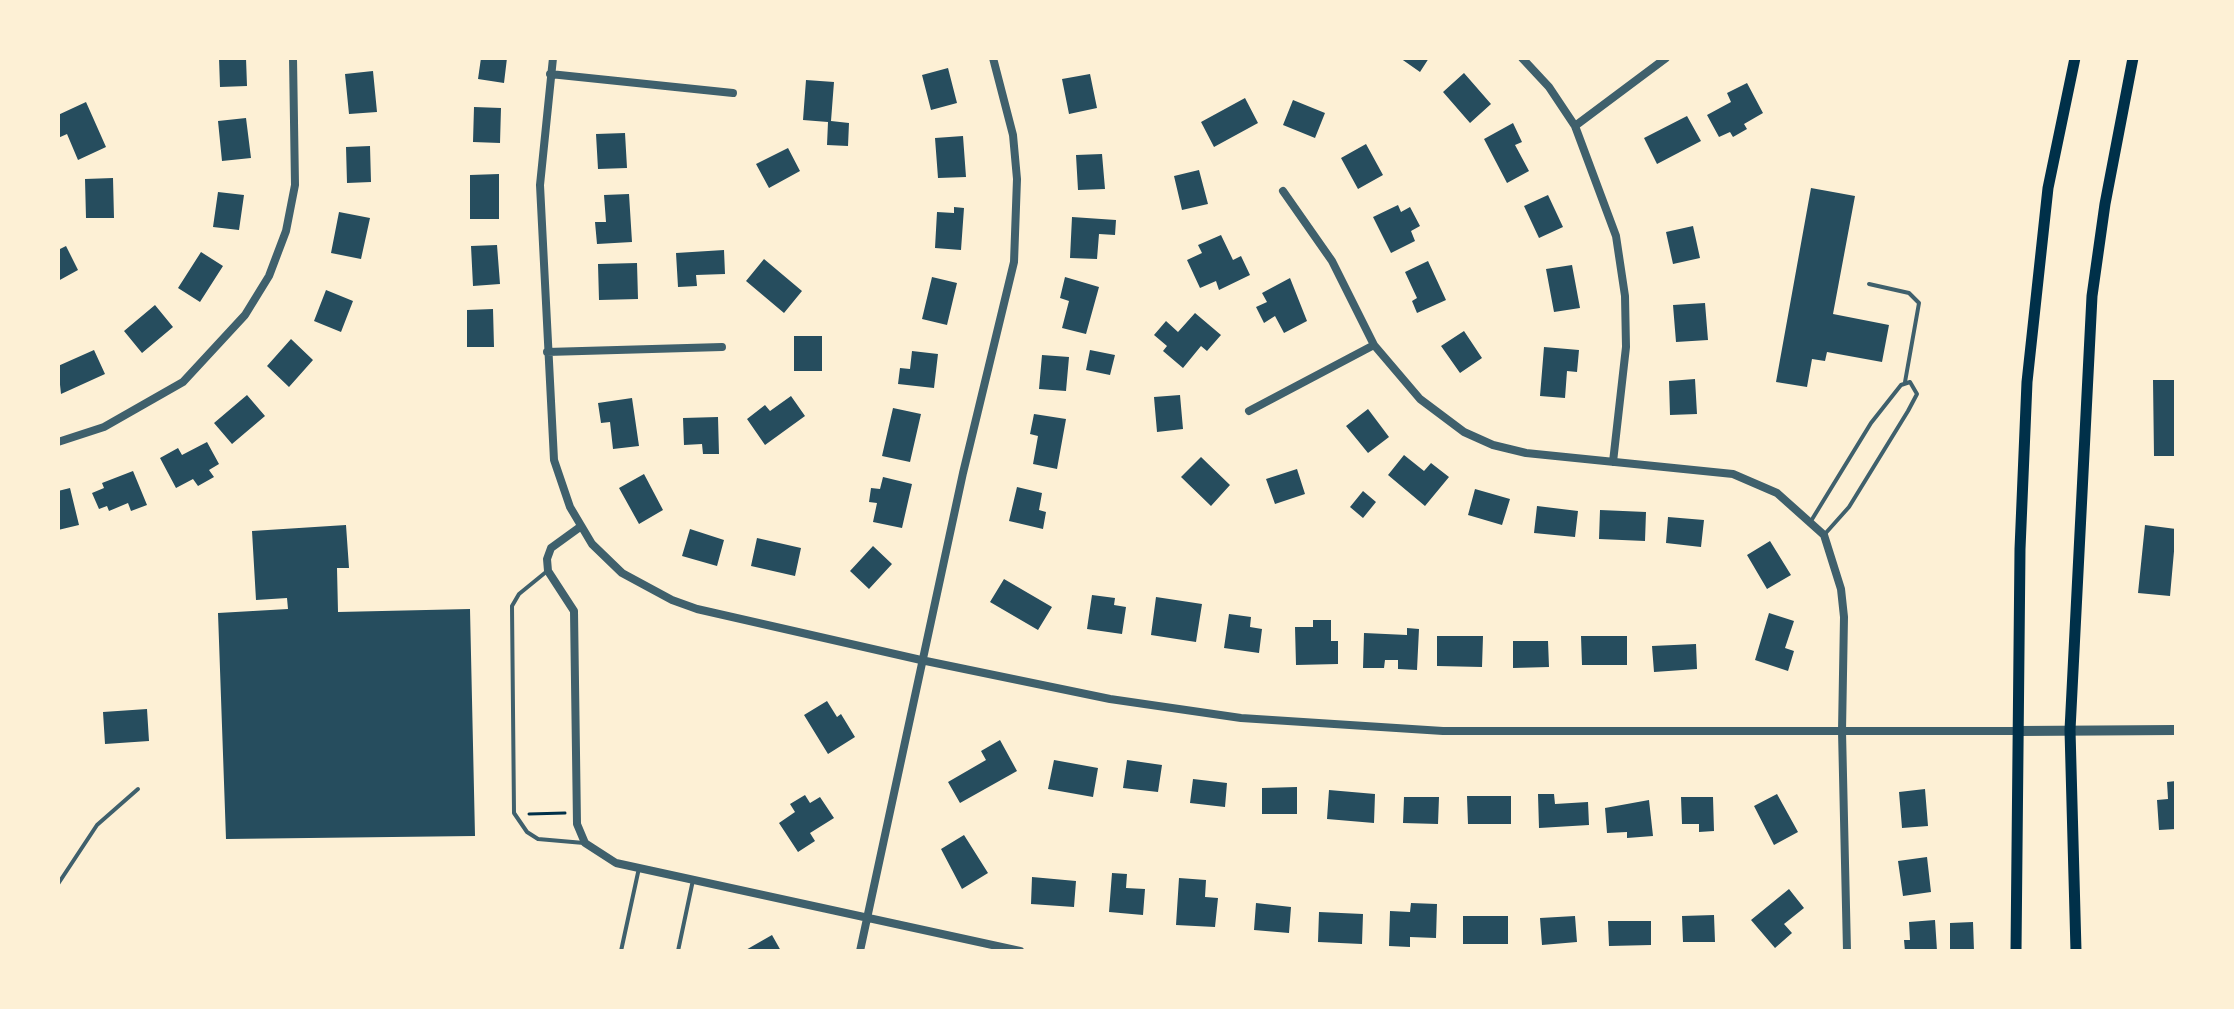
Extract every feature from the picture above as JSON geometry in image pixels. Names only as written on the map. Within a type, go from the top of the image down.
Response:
[{"type":"main road","points":[[2016,951],[2020,549],[2027,382],[2048,188],[2075,58]]},
{"type":"main road","points":[[2076,951],[2070,730],[2092,296],[2105,204],[2133,58]]},
{"type":"street","points":[[58,442],[104,427],[183,382],[245,315],[269,276],[286,231],[295,185],[293,58]]},
{"type":"street","points":[[553,58],[540,185],[554,460],[580,527],[622,573],[672,600],[697,609],[921,660],[1110,699],[1269,720],[1443,731],[2176,730]]},
{"type":"street","points":[[860,951],[921,660],[1014,262],[1017,192],[1013,135],[993,58]]},
{"type":"street","points":[[1522,58],[1549,87],[1575,126],[1616,236],[1624,282],[1626,347],[1613,462]]},
{"type":"street","points":[[1575,126],[1666,58]]},
{"type":"street","points":[[550,74],[733,93]]},
{"type":"street","points":[[1283,191],[1332,261],[1374,345],[1420,399],[1464,432],[1493,445],[1526,453],[1733,474],[1777,493],[1824,535],[1841,589],[1844,617],[1842,731],[1847,951]]},
{"type":"street","points":[[1249,411],[1374,345]]},
{"type":"street","points":[[547,352],[722,347]]},
{"type":"street","points":[[580,527],[551,548],[547,559],[548,571],[574,611],[577,824],[585,843],[616,863],[1020,951]]},
{"type":"lane","points":[[1810,522],[1871,423],[1905,382],[1919,303],[1909,293],[1869,284]]},
{"type":"lane","points":[[1824,535],[1849,507],[1908,411],[1917,390],[1905,382]]},
{"type":"lane","points":[[548,571],[519,594],[512,606],[514,813],[519,824],[538,839],[585,843]]},
{"type":"lane","points":[[58,884],[97,825],[138,789]]},
{"type":"lane","points":[[621,951],[639,868]]},
{"type":"lane","points":[[678,951],[693,880]]},
{"type":"path","points":[[514,813],[577,812]]},
{"type":"building","points":[[219,58],[246,58],[247,86],[220,87]]},
{"type":"building","points":[[481,58],[507,58],[504,83],[478,79]]},
{"type":"building","points":[[1400,58],[1429,58],[1420,72]]},
{"type":"building","points":[[948,68],[957,103],[931,110],[922,75]]},
{"type":"building","points":[[373,71],[377,112],[349,114],[345,74]]},
{"type":"building","points":[[1464,73],[1491,104],[1470,123],[1443,92]]},
{"type":"building","points":[[1090,74],[1097,108],[1069,114],[1062,79]]},
{"type":"building","points":[[806,80],[834,82],[831,121],[849,123],[848,146],[827,145],[828,122],[803,120]]},
{"type":"building","points":[[1747,83],[1763,113],[1744,124],[1747,129],[1733,137],[1730,132],[1719,137],[1707,115],[1731,102],[1727,93]]},
{"type":"building","points":[[1245,98],[1258,123],[1214,147],[1201,122]]},
{"type":"building","points":[[1293,100],[1325,113],[1315,138],[1283,125]]},
{"type":"building","points":[[86,102],[106,147],[78,160],[67,134],[58,138],[58,115]]},
{"type":"building","points":[[474,107],[501,108],[500,143],[473,142]]},
{"type":"building","points":[[1687,116],[1701,141],[1657,164],[1644,138]]},
{"type":"building","points":[[246,118],[251,158],[222,161],[218,121]]},
{"type":"building","points":[[1513,123],[1522,142],[1515,145],[1529,171],[1507,183],[1484,139]]},
{"type":"building","points":[[625,133],[627,168],[598,169],[596,134]]},
{"type":"building","points":[[963,136],[966,177],[938,178],[935,138]]},
{"type":"building","points":[[1366,144],[1383,175],[1358,189],[1341,158]]},
{"type":"building","points":[[370,146],[371,182],[347,183],[346,147]]},
{"type":"building","points":[[788,148],[800,171],[769,188],[756,164]]},
{"type":"building","points":[[1102,154],[1105,189],[1078,190],[1076,155]]},
{"type":"building","points":[[1199,170],[1208,204],[1182,210],[1174,176]]},
{"type":"building","points":[[499,174],[499,219],[470,219],[470,175]]},
{"type":"building","points":[[113,178],[114,218],[86,218],[85,179]]},
{"type":"building","points":[[1811,188],[1855,196],[1833,314],[1889,325],[1882,362],[1827,352],[1825,361],[1812,359],[1807,387],[1776,382]]},
{"type":"building","points":[[218,192],[244,195],[239,230],[213,227]]},
{"type":"building","points":[[629,194],[632,242],[597,244],[595,222],[606,222],[604,195]]},
{"type":"building","points":[[1548,195],[1563,227],[1539,238],[1524,206]]},
{"type":"building","points":[[1398,205],[1401,212],[1410,207],[1420,226],[1411,231],[1415,241],[1391,253],[1373,217]]},
{"type":"building","points":[[954,207],[964,208],[961,250],[935,248],[937,212],[954,213]]},
{"type":"building","points":[[339,212],[370,218],[361,259],[331,253]]},
{"type":"building","points":[[1072,217],[1116,220],[1115,235],[1099,234],[1097,259],[1070,258]]},
{"type":"building","points":[[1693,226],[1700,258],[1673,264],[1666,232]]},
{"type":"building","points":[[1221,235],[1233,260],[1241,256],[1250,275],[1219,290],[1216,281],[1200,288],[1187,260],[1202,253],[1198,245]]},
{"type":"building","points":[[497,245],[500,284],[473,286],[471,246]]},
{"type":"building","points":[[66,246],[78,270],[58,281],[58,250]]},
{"type":"building","points":[[724,250],[725,274],[696,275],[697,286],[678,287],[676,253]]},
{"type":"building","points":[[201,252],[223,266],[200,302],[178,288]]},
{"type":"building","points":[[764,259],[802,291],[784,313],[746,281]]},
{"type":"building","points":[[1428,261],[1446,300],[1417,313],[1412,301],[1417,298],[1405,272]]},
{"type":"building","points":[[637,263],[638,299],[599,300],[598,264]]},
{"type":"building","points":[[1572,265],[1580,308],[1554,312],[1546,269]]},
{"type":"building","points":[[932,277],[957,283],[947,325],[922,319]]},
{"type":"building","points":[[1065,277],[1099,287],[1086,334],[1062,328],[1069,301],[1060,298]]},
{"type":"building","points":[[1290,278],[1307,321],[1284,333],[1275,316],[1264,323],[1256,307],[1267,302],[1262,293]]},
{"type":"building","points":[[326,290],[353,301],[341,332],[314,321]]},
{"type":"building","points":[[1705,303],[1708,340],[1676,342],[1673,305]]},
{"type":"building","points":[[155,305],[173,327],[142,353],[124,331]]},
{"type":"building","points":[[493,309],[494,347],[467,347],[467,310]]},
{"type":"building","points":[[1195,313],[1221,335],[1207,351],[1201,346],[1183,368],[1163,351],[1167,346],[1154,335],[1166,321],[1178,332]]},
{"type":"building","points":[[1464,331],[1482,358],[1460,373],[1441,346]]},
{"type":"building","points":[[794,336],[822,336],[822,371],[794,371]]},
{"type":"building","points":[[291,339],[313,360],[289,387],[267,366]]},
{"type":"building","points":[[1544,347],[1579,350],[1577,372],[1567,371],[1565,398],[1540,396]]},
{"type":"building","points":[[94,350],[105,374],[61,394],[58,366]]},
{"type":"building","points":[[1090,350],[1115,355],[1110,375],[1086,370]]},
{"type":"building","points":[[912,351],[938,354],[934,388],[898,384],[900,368],[910,369]]},
{"type":"building","points":[[1042,355],[1069,357],[1066,391],[1039,389]]},
{"type":"building","points":[[1695,379],[1697,414],[1670,415],[1669,381]]},
{"type":"building","points":[[2153,380],[2176,380],[2176,456],[2154,456]]},
{"type":"building","points":[[247,395],[265,416],[232,444],[214,423]]},
{"type":"building","points":[[1180,395],[1183,429],[1157,432],[1154,397]]},
{"type":"building","points":[[791,396],[805,416],[765,445],[747,419],[765,405],[770,411]]},
{"type":"building","points":[[632,398],[639,446],[613,449],[610,422],[601,423],[598,403]]},
{"type":"building","points":[[893,408],[921,414],[910,462],[882,456]]},
{"type":"building","points":[[1368,409],[1389,437],[1368,453],[1346,426]]},
{"type":"building","points":[[1034,414],[1066,419],[1057,469],[1033,464],[1038,436],[1030,434]]},
{"type":"building","points":[[718,417],[719,454],[703,454],[702,444],[684,445],[683,418]]},
{"type":"building","points":[[207,442],[219,464],[209,470],[214,477],[198,486],[193,479],[176,488],[160,458],[178,448],[182,455]]},
{"type":"building","points":[[1404,455],[1424,471],[1431,463],[1449,477],[1425,506],[1388,475]]},
{"type":"building","points":[[1201,457],[1230,485],[1211,506],[1181,477]]},
{"type":"building","points":[[1297,469],[1305,494],[1275,504],[1266,479]]},
{"type":"building","points":[[133,471],[147,505],[131,511],[128,503],[109,511],[107,506],[99,509],[92,493],[104,488],[102,483]]},
{"type":"building","points":[[644,474],[663,510],[639,524],[619,488]]},
{"type":"building","points":[[883,477],[912,484],[902,528],[873,522],[877,503],[869,502],[871,488],[880,489]]},
{"type":"building","points":[[1017,487],[1042,493],[1039,510],[1046,512],[1043,529],[1009,521]]},
{"type":"building","points":[[70,488],[79,525],[58,530],[58,491]]},
{"type":"building","points":[[1475,489],[1510,499],[1502,525],[1468,515]]},
{"type":"building","points":[[1363,491],[1376,502],[1363,518],[1350,507]]},
{"type":"building","points":[[1537,506],[1578,511],[1575,537],[1534,533]]},
{"type":"building","points":[[1600,510],[1646,512],[1645,541],[1599,539]]},
{"type":"building","points":[[1668,517],[1704,520],[1701,547],[1666,543]]},
{"type":"building","points":[[346,525],[349,568],[337,568],[338,612],[470,609],[475,836],[226,839],[218,613],[288,609],[287,598],[256,600],[252,531]]},
{"type":"building","points":[[2145,525],[2176,529],[2170,596],[2138,593]]},
{"type":"building","points":[[690,529],[724,540],[717,566],[682,556]]},
{"type":"building","points":[[757,538],[801,548],[795,576],[751,566]]},
{"type":"building","points":[[1770,541],[1791,575],[1767,589],[1747,555]]},
{"type":"building","points":[[873,546],[892,564],[869,589],[850,571]]},
{"type":"building","points":[[1004,579],[1052,607],[1038,630],[990,602]]},
{"type":"building","points":[[1092,595],[1115,598],[1114,605],[1126,607],[1122,634],[1087,629]]},
{"type":"building","points":[[1156,597],[1202,604],[1196,642],[1151,635]]},
{"type":"building","points":[[1769,613],[1794,621],[1785,648],[1794,651],[1788,671],[1755,660]]},
{"type":"building","points":[[1229,614],[1251,617],[1250,627],[1262,629],[1259,653],[1224,648]]},
{"type":"building","points":[[1313,620],[1331,620],[1331,641],[1338,641],[1338,664],[1296,665],[1295,627],[1313,627]]},
{"type":"building","points":[[1407,628],[1419,629],[1417,670],[1398,669],[1398,660],[1385,660],[1384,668],[1363,668],[1364,633],[1407,635]]},
{"type":"building","points":[[1437,636],[1483,636],[1482,667],[1437,666]]},
{"type":"building","points":[[1581,636],[1627,636],[1627,665],[1582,665]]},
{"type":"building","points":[[1513,641],[1548,641],[1549,667],[1513,668]]},
{"type":"building","points":[[1696,644],[1697,669],[1654,672],[1652,646]]},
{"type":"building","points":[[827,701],[837,717],[841,714],[855,737],[828,754],[804,715]]},
{"type":"building","points":[[147,709],[149,741],[105,744],[103,712]]},
{"type":"building","points":[[1000,740],[1017,771],[960,803],[948,782],[986,760],[981,751]]},
{"type":"building","points":[[1054,760],[1098,768],[1093,797],[1048,789]]},
{"type":"building","points":[[1127,760],[1162,765],[1158,792],[1123,788]]},
{"type":"building","points":[[1193,779],[1227,783],[1225,807],[1190,803]]},
{"type":"building","points":[[2176,781],[2176,829],[2159,830],[2157,800],[2168,799],[2167,782]]},
{"type":"building","points":[[1297,787],[1297,814],[1262,814],[1262,788]]},
{"type":"building","points":[[1925,789],[1928,826],[1902,828],[1899,792]]},
{"type":"building","points":[[1329,790],[1375,794],[1374,823],[1327,819]]},
{"type":"building","points":[[1538,794],[1554,794],[1555,804],[1588,802],[1589,825],[1539,828]]},
{"type":"building","points":[[1777,794],[1798,832],[1774,845],[1754,806]]},
{"type":"building","points":[[805,795],[810,803],[820,797],[834,818],[810,833],[815,841],[798,852],[779,823],[795,812],[790,804]]},
{"type":"building","points":[[1467,796],[1511,796],[1511,824],[1468,824]]},
{"type":"building","points":[[1404,797],[1439,797],[1438,824],[1403,823]]},
{"type":"building","points":[[1681,797],[1713,797],[1714,831],[1699,832],[1699,824],[1682,824]]},
{"type":"building","points":[[1649,800],[1653,836],[1627,838],[1627,832],[1607,833],[1605,808]]},
{"type":"building","points":[[964,835],[988,873],[962,889],[941,849]]},
{"type":"building","points":[[1927,857],[1931,892],[1903,896],[1898,861]]},
{"type":"building","points":[[1112,873],[1127,874],[1126,888],[1145,889],[1143,915],[1109,912]]},
{"type":"building","points":[[1032,877],[1076,881],[1074,907],[1031,904]]},
{"type":"building","points":[[1179,878],[1206,880],[1205,897],[1218,898],[1215,927],[1176,925]]},
{"type":"building","points":[[1789,889],[1804,908],[1784,924],[1792,933],[1775,948],[1751,920]]},
{"type":"building","points":[[1256,903],[1291,907],[1289,933],[1254,930]]},
{"type":"building","points":[[1411,903],[1437,904],[1436,938],[1410,937],[1410,947],[1389,946],[1390,911],[1410,912]]},
{"type":"building","points":[[1319,912],[1363,914],[1362,944],[1318,942]]},
{"type":"building","points":[[1714,915],[1715,942],[1683,942],[1682,916]]},
{"type":"building","points":[[1463,916],[1508,916],[1508,944],[1463,944]]},
{"type":"building","points":[[1575,916],[1577,942],[1542,945],[1540,918]]},
{"type":"building","points":[[1935,920],[1937,951],[1905,951],[1904,940],[1910,940],[1909,922]]},
{"type":"building","points":[[1608,921],[1651,921],[1651,945],[1609,946]]},
{"type":"building","points":[[1973,922],[1974,951],[1950,951],[1950,923]]},
{"type":"building","points":[[772,935],[781,951],[744,951]]}]
